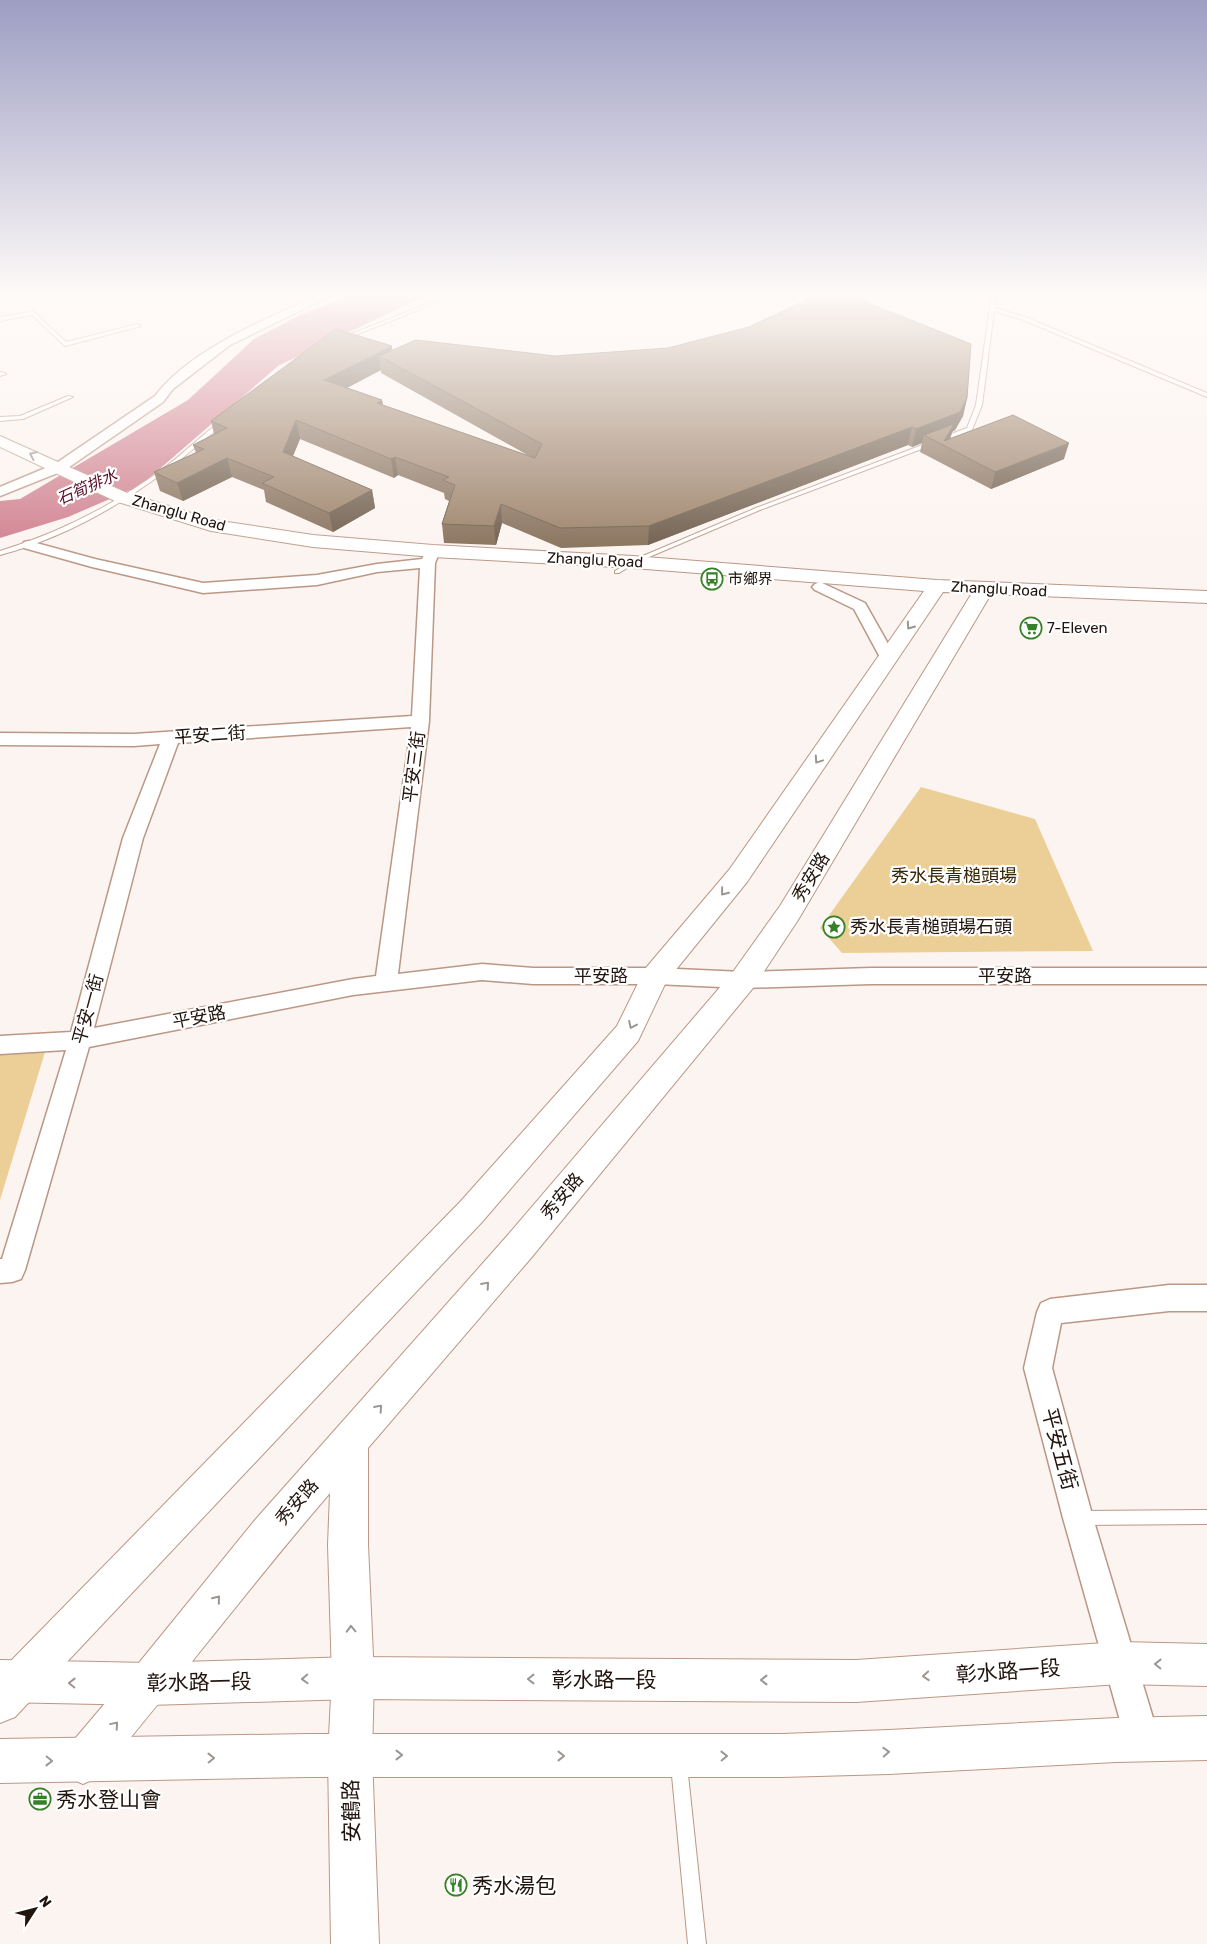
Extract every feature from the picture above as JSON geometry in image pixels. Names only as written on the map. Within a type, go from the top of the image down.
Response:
[{"type":"main road","name":"Zhanglu Road","points":[[0,440],[53,473],[108,499],[198,534],[256,544],[390,561],[431,557],[625,567],[982,594],[1207,607]]},
{"type":"main road","name":"Zhanglu Road","points":[[0,458],[53,473]]},
{"type":"main road","name":"Zhanglu Road","points":[[625,567],[820,587],[934,590]]},
{"type":"main road","points":[[6,1688],[471,1212],[628,1033],[655,976],[738,876],[934,590]]},
{"type":"main road","name":"Zhanglu Road","points":[[982,594],[1207,597]]},
{"type":"main road","name":"秀安路","points":[[83,1762],[149,1684],[269,1534],[519,1247],[743,980],[789,913],[982,594]]},
{"type":"main road","name":"安鶴路","points":[[350,1440],[348,1545],[353,1678],[350,1755],[355,1944]]},
{"type":"main road","name":"彰水路一段","points":[[6,1688],[353,1678],[856,1681],[1120,1663],[1207,1665]]},
{"type":"main road","points":[[0,1761],[83,1762],[350,1755],[678,1757],[844,1754],[1142,1738],[1207,1738]]},
{"type":"street","points":[[0,492],[53,473],[159,399],[171,385]]},
{"type":"street","points":[[29,545],[92,563],[203,588],[317,580],[431,557]]},
{"type":"street","name":"平安三街","points":[[386,983],[420,721],[431,557]]},
{"type":"street","points":[[820,587],[860,606],[888,658]]},
{"type":"street","name":"平安二街","points":[[0,739],[134,740],[420,721]]},
{"type":"street","name":"平安一街","points":[[0,1271],[12,1270],[80,1040],[133,838],[170,738]]},
{"type":"street","name":"平安路","points":[[0,1045],[80,1040],[353,987],[482,972],[534,976],[655,976],[743,980],[872,976],[1207,976]]},
{"type":"street","name":"平安五街","points":[[1142,1738],[1078,1518],[1038,1368],[1050,1312],[1169,1298],[1207,1298]]},
{"type":"lane","points":[[625,567],[758,509],[970,430],[979,405],[982,385]]},
{"type":"lane","points":[[1185,385],[1207,394]]},
{"type":"lane","points":[[0,419],[21,418],[70,397]]},
{"type":"lane","points":[[0,553],[29,545],[108,499],[161,473],[232,415]]},
{"type":"lane","points":[[1078,1518],[1207,1517]]},
{"type":"lane","points":[[678,1757],[697,1944]]},
{"type":"green space","name":"秀水長青槌頭場","points":[[921,787],[1035,819],[1093,951],[842,953],[820,928]]},
{"type":"green space","points":[[45,1052],[0,1200],[0,1055]]},
{"type":"water","name":"石筍排水","points":[[205,385],[256,385],[140,486],[68,517],[0,538],[0,501],[20,499],[188,400]]},
{"type":"building","points":[[260,385],[338,385],[382,400],[377,403],[535,458],[542,444],[432,385],[968,385],[967,398],[960,412],[916,429],[912,427],[649,526],[560,528],[501,504],[494,526],[442,524],[455,485],[443,480],[449,477],[395,457],[391,459],[296,420],[283,452],[372,490],[329,513],[262,483],[274,477],[227,458],[177,483],[154,472],[204,449],[193,445],[227,428],[211,421]]},
{"type":"building","points":[[1013,415],[1069,443],[995,472],[924,435],[954,424],[944,441]]},
{"type":"place","name":"市鄉界","points":[[712,579]]},
{"type":"place","name":"7-Eleven","points":[[1031,628]]},
{"type":"place","name":"秀水長青槌頭場石頭","points":[[834,927]]},
{"type":"place","name":"秀水登山會","points":[[40,1799]]},
{"type":"place","name":"秀水湯包","points":[[456,1885]]}]
